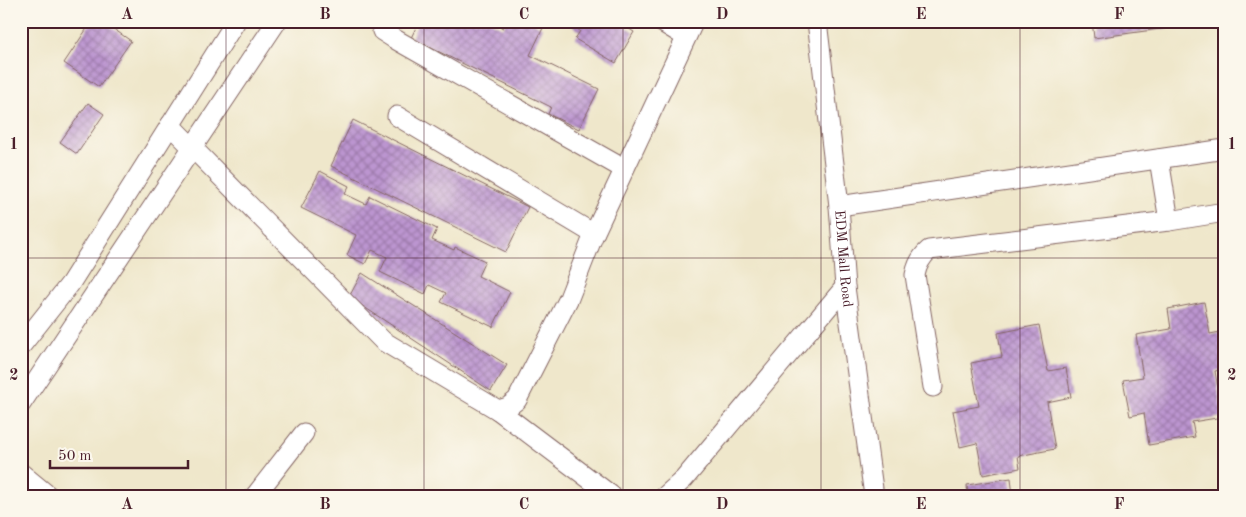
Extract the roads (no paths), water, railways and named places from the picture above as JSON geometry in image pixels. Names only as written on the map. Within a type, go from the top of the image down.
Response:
[{"type":"street","points":[[21,346],[70,284],[236,21]]},
{"type":"street","points":[[21,404],[277,21]]},
{"type":"street","points":[[388,21],[382,31],[393,38],[624,169]]},
{"type":"street","points":[[498,410],[508,407],[517,400],[569,298],[594,234],[690,29],[660,21]]},
{"type":"street","name":"EDM Mall Road","points":[[816,21],[839,206],[845,287],[874,496]]},
{"type":"street","points":[[397,116],[594,234]]},
{"type":"street","points":[[170,125],[384,341],[498,410],[612,496]]},
{"type":"street","points":[[839,206],[1225,149]]},
{"type":"street","points":[[1159,159],[1168,221]]},
{"type":"street","points":[[933,387],[915,275],[922,256],[929,250],[1168,221],[1225,212]]},
{"type":"street","points":[[665,496],[684,479],[845,287]]},
{"type":"street","points":[[255,496],[304,433]]},
{"type":"street","points":[[21,473],[49,496]]}]
